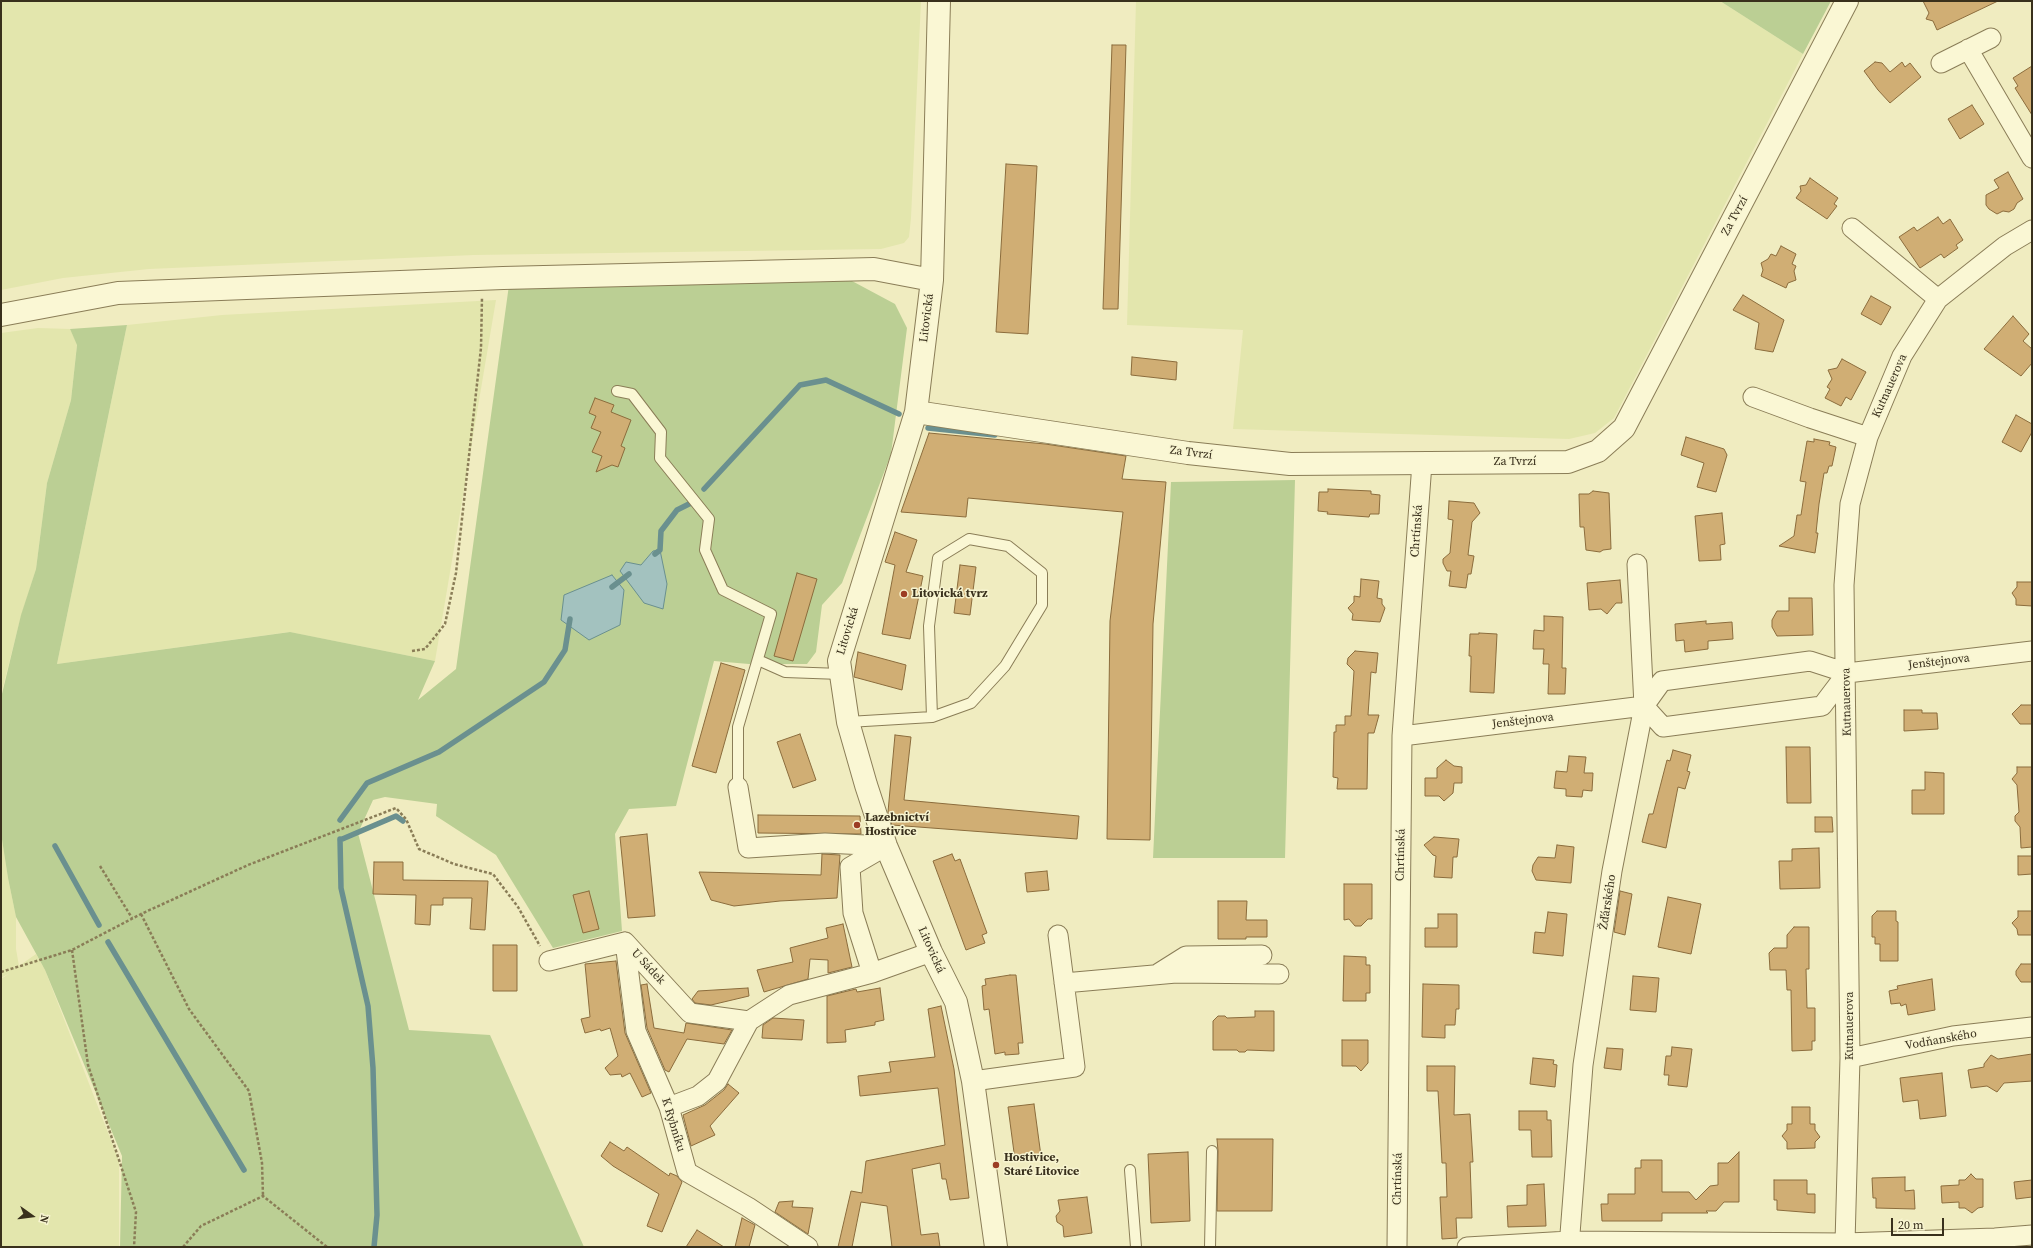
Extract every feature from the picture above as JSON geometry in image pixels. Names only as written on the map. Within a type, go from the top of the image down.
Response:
[{"type":"street","name":"Litovická","points":[[939,1],[932,280],[916,412],[839,661],[848,722],[866,785],[886,846],[931,952],[956,1002],[973,1081],[996,1247]]},
{"type":"street","name":"Za Tvrzí","points":[[916,412],[1188,453],[1282,463],[1568,462],[1598,452],[1624,428],[1847,1]]},
{"type":"street","points":[[1941,63],[1991,38]]},
{"type":"street","points":[[1968,49],[2032,158]]},
{"type":"street","points":[[1852,228],[1938,299]]},
{"type":"street","name":"Kutnauerova","points":[[1845,1242],[1850,1058],[1847,673],[1844,585],[1850,504],[1868,436],[1902,356],[1938,299],[2005,246],[2032,230]]},
{"type":"street","points":[[1,315],[118,292],[482,278],[874,269],[932,280]]},
{"type":"street","points":[[1753,397],[1810,418],[1868,436]]},
{"type":"street","name":"Chrtínská","points":[[1397,1247],[1402,736],[1422,463]]},
{"type":"street","name":"Žďárského","points":[[1569,1244],[1584,1058],[1612,871],[1644,706],[1638,564]]},
{"type":"street","name":"Jenštejnova","points":[[1402,736],[1644,706],[1662,681],[1810,661],[1847,673],[2032,651]]},
{"type":"street","points":[[1644,706],[1663,727],[1822,706],[1847,673]]},
{"type":"street","points":[[738,787],[748,848],[825,843],[886,846]]},
{"type":"street","points":[[872,973],[853,914],[850,867],[886,846]]},
{"type":"street","points":[[973,1081],[1075,1067],[1058,936]]},
{"type":"street","name":"U Sádek","points":[[549,961],[625,942],[690,1013],[749,1021]]},
{"type":"street","name":"K Rybníku","points":[[625,942],[636,1031],[669,1107],[687,1172],[748,1207],[808,1247]]},
{"type":"street","points":[[669,1107],[698,1096],[717,1081],[749,1021],[789,995],[872,973],[931,952]]},
{"type":"street","points":[[1156,974],[1186,956],[1262,955]]},
{"type":"street","points":[[1064,983],[1176,973],[1279,974]]},
{"type":"street","name":"Vodňanského","points":[[1850,1058],[1953,1036],[2032,1027]]},
{"type":"street","points":[[1467,1247],[1569,1244],[1845,1242],[1995,1238],[2032,1235]]},
{"type":"lane","points":[[617,391],[632,394],[661,432],[660,458],[709,519],[705,550],[723,590],[771,614],[738,727],[738,787]]},
{"type":"lane","points":[[848,722],[932,717],[971,703],[1005,666],[1042,605],[1042,573],[1008,546],[970,539],[938,558],[929,626],[932,717]]},
{"type":"lane","points":[[758,660],[785,672],[840,674]]},
{"type":"lane","points":[[1210,1247],[1212,1151]]},
{"type":"lane","points":[[1130,1170],[1136,1247]]},
{"type":"path","points":[[412,651],[425,648],[445,624],[456,573],[481,348],[482,278]]},
{"type":"path","points":[[1,972],[72,950],[132,918],[248,865],[396,808],[406,819],[419,849],[454,864],[493,874],[518,907],[549,961]]},
{"type":"path","points":[[100,866],[132,918]]},
{"type":"path","points":[[141,914],[189,1009],[249,1092],[262,1163],[263,1196],[326,1247]]},
{"type":"path","points":[[72,950],[88,1065],[136,1212],[134,1247]]},
{"type":"path","points":[[183,1247],[201,1226],[263,1196]]},
{"type":"green space","points":[[1,1],[921,1],[909,237],[904,243],[881,249],[474,255],[149,269],[63,278],[1,290]]},
{"type":"green space","points":[[1136,1],[1720,1],[1803,54],[1614,418],[1595,433],[1569,439],[1233,429],[1243,330],[1127,325]]},
{"type":"green space","points":[[1720,1],[1831,1],[1803,54]]},
{"type":"green space","points":[[852,281],[895,304],[907,328],[891,454],[842,583],[822,605],[816,652],[807,664],[749,664],[714,661],[676,806],[629,809],[615,834],[622,931],[553,948],[496,855],[436,816],[437,804],[385,797],[373,800],[358,833],[409,1030],[490,1035],[584,1247],[120,1247],[122,1156],[45,970],[16,917],[1,833],[1,698],[21,615],[36,569],[47,483],[71,400],[77,345],[70,329],[127,325],[57,664],[290,632],[435,661],[418,700],[456,669],[509,285]]},
{"type":"green space","points":[[496,300],[435,661],[289,632],[57,664],[127,325],[222,315]]},
{"type":"green space","points":[[38,328],[70,329],[77,344],[71,400],[47,483],[36,569],[20,620],[1,695],[1,333]]},
{"type":"green space","points":[[1295,480],[1285,858],[1153,858],[1171,482]]},
{"type":"green space","points":[[1,832],[16,917],[16,949],[19,966],[36,954],[45,970],[119,1161],[119,1247],[1,1247],[1,979],[10,973],[1,978]]},
{"type":"water","points":[[660,550],[667,584],[663,609],[644,603],[620,571],[626,562],[641,565],[653,551]]},
{"type":"water","points":[[612,575],[624,590],[620,625],[589,640],[561,620],[564,595]]},
{"type":"building","points":[[1923,1],[1998,1],[1937,30],[1933,21],[1926,19],[1929,13]]},
{"type":"building","points":[[1112,45],[1126,45],[1118,309],[1103,309]]},
{"type":"building","points":[[1875,62],[1882,63],[1890,72],[1902,62],[1905,67],[1910,63],[1921,77],[1890,103],[1864,71]]},
{"type":"building","points":[[2032,66],[2032,115],[2015,88],[2018,86],[2013,78]]},
{"type":"building","points":[[1972,105],[1984,124],[1960,139],[1948,119]]},
{"type":"building","points":[[1006,164],[1037,166],[1028,334],[996,332]]},
{"type":"building","points":[[2008,172],[2023,199],[2017,203],[2014,209],[2009,212],[2003,211],[1997,214],[1986,205],[1986,195],[1999,188],[1994,180]]},
{"type":"building","points":[[1810,178],[1838,198],[1834,204],[1837,206],[1827,219],[1796,198],[1801,191],[1800,186],[1806,185]]},
{"type":"building","points":[[1938,217],[1943,224],[1950,219],[1963,240],[1956,245],[1958,248],[1944,258],[1941,254],[1920,268],[1899,237],[1914,227],[1917,231]]},
{"type":"building","points":[[1781,246],[1796,254],[1792,264],[1796,266],[1794,271],[1796,280],[1788,283],[1786,288],[1761,276],[1763,270],[1761,263],[1768,259],[1771,254],[1776,256]]},
{"type":"building","points":[[1743,295],[1784,320],[1773,352],[1755,349],[1759,323],[1733,310]]},
{"type":"building","points":[[1871,296],[1891,307],[1881,325],[1861,314]]},
{"type":"building","points":[[2013,316],[2029,334],[2023,341],[2032,349],[2032,363],[2021,376],[1984,349]]},
{"type":"building","points":[[1132,357],[1177,362],[1176,380],[1131,375]]},
{"type":"building","points":[[1842,359],[1866,372],[1851,400],[1846,397],[1841,406],[1825,398],[1830,389],[1827,387],[1832,379],[1828,370],[1837,368]]},
{"type":"building","points":[[595,398],[614,405],[611,412],[631,420],[621,446],[625,448],[618,467],[612,465],[596,472],[602,456],[592,452],[601,432],[591,428],[596,416],[589,413]]},
{"type":"building","points":[[2016,415],[2032,424],[2032,432],[2021,452],[2002,442]]},
{"type":"building","points":[[929,433],[1045,444],[1126,456],[1122,479],[1166,482],[1153,624],[1150,840],[1107,839],[1110,621],[1123,512],[968,498],[966,517],[901,512]]},
{"type":"building","points":[[1686,437],[1724,449],[1727,455],[1716,492],[1697,487],[1704,463],[1681,455]]},
{"type":"building","points":[[1814,439],[1830,442],[1829,445],[1836,447],[1832,466],[1829,466],[1827,473],[1824,473],[1819,504],[1816,533],[1818,533],[1815,553],[1779,546],[1794,536],[1797,515],[1801,515],[1806,482],[1800,481],[1807,441],[1814,442]]},
{"type":"building","points":[[1328,489],[1371,491],[1371,494],[1380,495],[1379,514],[1370,514],[1369,517],[1327,514],[1328,512],[1318,511],[1319,492],[1328,492]]},
{"type":"building","points":[[1593,491],[1609,493],[1611,549],[1600,552],[1586,550],[1584,527],[1580,527],[1579,494],[1589,494]]},
{"type":"building","points":[[1449,501],[1474,503],[1480,513],[1472,522],[1468,555],[1474,556],[1471,574],[1468,574],[1466,588],[1449,586],[1451,571],[1447,571],[1443,563],[1443,559],[1450,553],[1453,520],[1448,519]]},
{"type":"building","points":[[1722,513],[1725,544],[1720,545],[1721,560],[1699,561],[1695,516]]},
{"type":"building","name":"Litovická tvrz","points":[[895,532],[917,540],[906,572],[923,576],[910,639],[882,634],[895,565],[885,562]]},
{"type":"building","points":[[960,565],[976,567],[970,615],[954,613]]},
{"type":"building","points":[[797,573],[817,579],[793,661],[774,656]]},
{"type":"building","points":[[1361,579],[1379,581],[1377,598],[1382,599],[1382,604],[1385,608],[1380,622],[1352,620],[1353,614],[1348,608],[1354,602],[1354,596],[1360,597]]},
{"type":"building","points":[[1620,580],[1622,603],[1616,603],[1607,614],[1601,609],[1589,610],[1587,583]]},
{"type":"building","points":[[2017,582],[2032,582],[2032,606],[2016,605],[2016,599],[2012,593],[2017,587]]},
{"type":"building","points":[[1789,598],[1812,598],[1813,635],[1777,636],[1772,627],[1772,620],[1777,611],[1789,611]]},
{"type":"building","points":[[1544,616],[1563,617],[1562,668],[1566,668],[1565,694],[1548,694],[1549,664],[1543,664],[1544,649],[1533,649],[1534,630],[1544,631]]},
{"type":"building","points":[[1706,621],[1706,624],[1732,622],[1733,639],[1708,641],[1708,649],[1685,652],[1684,640],[1676,641],[1675,624]]},
{"type":"building","points":[[1470,634],[1497,634],[1494,693],[1470,692]]},
{"type":"building","points":[[1355,651],[1378,653],[1376,673],[1371,672],[1368,715],[1379,715],[1374,733],[1368,733],[1367,789],[1337,789],[1338,778],[1333,777],[1334,732],[1336,732],[1336,725],[1345,725],[1345,716],[1351,716],[1354,671],[1347,664],[1348,658]]},
{"type":"building","points":[[858,652],[906,665],[902,690],[854,677]]},
{"type":"building","points":[[721,663],[745,670],[716,773],[692,766]]},
{"type":"building","points":[[2021,705],[2032,705],[2032,724],[2020,724],[2012,714]]},
{"type":"building","points":[[1904,710],[1922,710],[1922,713],[1937,713],[1938,729],[1904,731]]},
{"type":"building","points":[[800,734],[816,780],[793,788],[777,742]]},
{"type":"building","points":[[895,735],[911,737],[904,800],[1079,816],[1077,839],[892,825],[888,812]]},
{"type":"building","points":[[1786,747],[1810,747],[1811,803],[1787,803]]},
{"type":"building","points":[[1673,750],[1691,755],[1687,771],[1690,772],[1685,789],[1678,787],[1666,848],[1642,842],[1649,814],[1653,814],[1667,760],[1670,761]]},
{"type":"building","points":[[1569,756],[1586,757],[1584,773],[1593,773],[1592,791],[1583,790],[1582,797],[1566,796],[1566,789],[1554,788],[1556,771],[1567,772]]},
{"type":"building","points":[[1446,760],[1454,766],[1462,767],[1462,783],[1454,783],[1453,793],[1444,801],[1439,796],[1425,796],[1425,778],[1437,778],[1437,768]]},
{"type":"building","points":[[2017,767],[2032,767],[2032,847],[2021,848],[2020,827],[2015,821],[2015,816],[2019,812],[2017,785],[2012,779],[2017,773]]},
{"type":"building","points":[[1925,772],[1944,773],[1944,814],[1912,814],[1912,790],[1925,790]]},
{"type":"building","points":[[758,815],[860,816],[861,834],[758,833]]},
{"type":"building","points":[[1815,817],[1832,817],[1833,832],[1815,832]]},
{"type":"building","points":[[647,834],[655,916],[628,918],[620,837]]},
{"type":"building","points":[[1434,837],[1459,839],[1457,857],[1453,857],[1452,878],[1434,877],[1436,856],[1433,855],[1424,845]]},
{"type":"building","points":[[1557,845],[1574,847],[1571,883],[1536,880],[1532,871],[1533,865],[1538,857],[1555,858]]},
{"type":"building","points":[[1819,848],[1820,888],[1780,889],[1779,861],[1792,861],[1792,849]]},
{"type":"building","points":[[822,854],[840,855],[837,898],[780,901],[734,906],[711,900],[699,872],[821,875]]},
{"type":"building","points":[[952,854],[955,861],[960,859],[987,933],[982,935],[985,943],[966,950],[933,861]]},
{"type":"building","points":[[2018,856],[2032,856],[2032,874],[2018,875]]},
{"type":"building","points":[[374,862],[403,862],[403,880],[488,881],[485,930],[470,929],[472,898],[443,898],[443,905],[431,905],[430,925],[415,924],[416,895],[373,894]]},
{"type":"building","points":[[1047,871],[1049,890],[1027,892],[1025,873]]},
{"type":"building","points":[[1344,884],[1372,884],[1372,919],[1368,919],[1361,926],[1355,926],[1349,919],[1344,920]]},
{"type":"building","points":[[589,891],[599,929],[583,933],[573,895]]},
{"type":"building","points":[[1620,891],[1632,894],[1625,935],[1614,932]]},
{"type":"building","points":[[1668,897],[1701,904],[1691,954],[1658,947]]},
{"type":"building","points":[[1218,901],[1247,901],[1246,920],[1267,920],[1267,937],[1218,939]]},
{"type":"building","points":[[1877,911],[1896,911],[1896,921],[1898,922],[1898,961],[1880,961],[1880,944],[1875,944],[1875,937],[1872,937],[1872,916]]},
{"type":"building","points":[[2018,911],[2032,911],[2032,935],[2018,935],[2017,929],[2012,923],[2018,917]]},
{"type":"building","points":[[1548,912],[1567,914],[1563,956],[1533,953],[1535,932],[1545,933]]},
{"type":"building","points":[[1438,914],[1457,914],[1457,947],[1425,947],[1425,928],[1438,928]]},
{"type":"building","points":[[843,924],[852,967],[828,973],[828,960],[810,959],[808,979],[764,992],[757,970],[793,962],[790,948],[828,938],[826,928]]},
{"type":"building","points":[[1794,927],[1809,927],[1809,969],[1806,969],[1807,1008],[1815,1008],[1815,1041],[1812,1041],[1812,1050],[1792,1051],[1791,990],[1787,990],[1786,970],[1770,970],[1769,953],[1774,948],[1787,948],[1787,935]]},
{"type":"building","points":[[493,945],[517,945],[517,991],[493,991]]},
{"type":"building","points":[[1344,956],[1366,957],[1366,965],[1370,965],[1370,993],[1366,993],[1366,1001],[1343,1001]]},
{"type":"building","points":[[616,961],[625,1033],[651,1093],[642,1097],[630,1073],[622,1077],[621,1074],[610,1075],[605,1068],[618,1056],[610,1028],[585,1033],[581,1019],[590,1017],[585,964]]},
{"type":"building","points":[[2021,964],[2032,964],[2032,982],[2021,982],[2016,975],[2016,971]]},
{"type":"building","points":[[1016,975],[1023,1043],[1018,1043],[1019,1054],[1005,1055],[1005,1052],[995,1054],[989,1009],[984,1010],[982,986],[986,985],[985,979]]},
{"type":"building","points":[[1633,976],[1659,978],[1656,1012],[1630,1010]]},
{"type":"building","points":[[1932,979],[1935,1010],[1908,1015],[1906,1004],[1901,1006],[1900,1003],[1891,1004],[1889,991],[1898,989],[1897,986]]},
{"type":"building","points":[[647,984],[654,1028],[684,1033],[686,1023],[732,1030],[724,1044],[687,1039],[669,1072],[665,1070],[647,1028],[641,985]]},
{"type":"building","points":[[1423,984],[1459,985],[1459,1009],[1456,1009],[1455,1025],[1445,1025],[1445,1038],[1422,1037]]},
{"type":"building","points":[[748,988],[749,996],[711,1005],[695,1003],[692,999],[698,991]]},
{"type":"building","points":[[880,988],[884,1020],[875,1022],[875,1025],[845,1030],[846,1042],[827,1043],[827,996],[856,989],[857,992]]},
{"type":"building","points":[[941,1006],[954,1069],[969,1198],[950,1200],[946,1179],[942,1179],[940,1163],[912,1169],[921,1235],[938,1233],[940,1247],[892,1247],[887,1206],[861,1202],[852,1247],[838,1247],[851,1191],[862,1193],[866,1161],[945,1145],[938,1088],[860,1096],[858,1076],[891,1072],[889,1062],[935,1057],[928,1009]]},
{"type":"building","points":[[1255,1011],[1274,1011],[1274,1051],[1247,1050],[1245,1052],[1239,1052],[1237,1050],[1213,1050],[1213,1021],[1218,1016],[1225,1016],[1227,1018],[1255,1017]]},
{"type":"building","points":[[773,1018],[804,1020],[802,1040],[762,1038],[763,1025]]},
{"type":"building","points":[[1342,1040],[1368,1040],[1368,1063],[1361,1071],[1356,1066],[1342,1066]]},
{"type":"building","points":[[1672,1047],[1692,1049],[1687,1087],[1668,1085],[1669,1075],[1664,1075],[1666,1056],[1671,1056]]},
{"type":"building","points":[[1607,1048],[1623,1049],[1621,1070],[1604,1068]]},
{"type":"building","points":[[2032,1054],[2032,1081],[2004,1083],[1997,1092],[1987,1086],[1971,1088],[1968,1070],[1984,1067],[1984,1064],[1991,1055],[1998,1059]]},
{"type":"building","points":[[1533,1058],[1554,1060],[1553,1064],[1557,1065],[1555,1087],[1530,1084]]},
{"type":"building","points":[[1427,1066],[1455,1066],[1454,1115],[1470,1114],[1473,1162],[1470,1162],[1472,1218],[1456,1218],[1457,1238],[1442,1239],[1440,1197],[1447,1197],[1446,1163],[1442,1163],[1438,1091],[1427,1091]]},
{"type":"building","points":[[1942,1073],[1946,1116],[1920,1119],[1918,1100],[1903,1102],[1900,1078]]},
{"type":"building","points":[[728,1084],[739,1093],[710,1126],[715,1135],[691,1146],[683,1115],[705,1105],[724,1090]]},
{"type":"building","points":[[1034,1104],[1041,1156],[1015,1160],[1008,1107]]},
{"type":"building","points":[[1792,1107],[1810,1107],[1810,1124],[1815,1124],[1815,1130],[1820,1137],[1815,1142],[1815,1148],[1787,1149],[1787,1142],[1782,1136],[1787,1130],[1787,1124],[1792,1124]]},
{"type":"building","points":[[1519,1111],[1547,1111],[1547,1120],[1551,1120],[1552,1157],[1532,1157],[1531,1130],[1519,1130]]},
{"type":"building","points":[[1217,1139],[1273,1139],[1272,1211],[1217,1211]]},
{"type":"building","points":[[610,1142],[624,1151],[627,1147],[669,1176],[670,1173],[677,1176],[682,1182],[662,1232],[647,1226],[659,1194],[613,1166],[601,1156]]},
{"type":"building","points":[[1188,1152],[1190,1221],[1151,1223],[1148,1154]]},
{"type":"building","points":[[1739,1152],[1739,1202],[1724,1202],[1716,1211],[1706,1211],[1708,1213],[1662,1213],[1662,1221],[1602,1221],[1601,1204],[1608,1204],[1608,1194],[1635,1194],[1635,1168],[1641,1168],[1641,1160],[1662,1160],[1662,1192],[1689,1192],[1696,1200],[1710,1186],[1718,1185],[1718,1163],[1728,1163]]},
{"type":"building","points":[[1971,1174],[1976,1179],[1983,1179],[1983,1207],[1978,1208],[1972,1213],[1965,1208],[1959,1208],[1959,1202],[1942,1203],[1941,1186],[1959,1185],[1959,1180],[1965,1180]]},
{"type":"building","points":[[1905,1177],[1905,1191],[1914,1190],[1915,1209],[1876,1208],[1876,1198],[1873,1198],[1872,1178]]},
{"type":"building","points":[[1774,1180],[1807,1180],[1807,1194],[1815,1194],[1815,1213],[1777,1210],[1777,1200],[1774,1200]]},
{"type":"building","points":[[2032,1180],[2032,1197],[2016,1199],[2014,1182]]},
{"type":"building","points":[[1544,1184],[1546,1226],[1508,1227],[1507,1206],[1527,1205],[1527,1185]]},
{"type":"building","points":[[1087,1197],[1092,1233],[1064,1237],[1063,1226],[1057,1222],[1056,1216],[1060,1211],[1058,1200]]},
{"type":"building","points":[[793,1201],[792,1207],[813,1208],[808,1234],[775,1212],[779,1202]]},
{"type":"building","points":[[742,1218],[755,1225],[749,1247],[735,1247]]},
{"type":"building","points":[[697,1230],[724,1247],[686,1247]]},
{"type":"waterway","points":[[704,489],[800,385],[826,380],[899,414]]},
{"type":"waterway","points":[[928,428],[995,435]]},
{"type":"waterway","points":[[655,554],[660,550],[661,531],[677,510],[691,503]]},
{"type":"waterway","points":[[612,587],[629,574]]},
{"type":"waterway","points":[[340,820],[367,783],[439,752],[544,682],[565,650],[570,619]]},
{"type":"waterway","points":[[340,840],[396,816],[403,821]]},
{"type":"waterway","points":[[340,839],[341,888],[368,1006],[373,1068],[377,1215],[374,1247]]},
{"type":"waterway","points":[[55,846],[99,925]]},
{"type":"waterway","points":[[108,942],[244,1170]]},
{"type":"place","name":"Litovická tvrz","points":[[904,594]]},
{"type":"place","name":"Lazebnictví Hostivice","points":[[857,825]]},
{"type":"place","name":"Hostivice, Staré Litovice","points":[[996,1165]]}]
